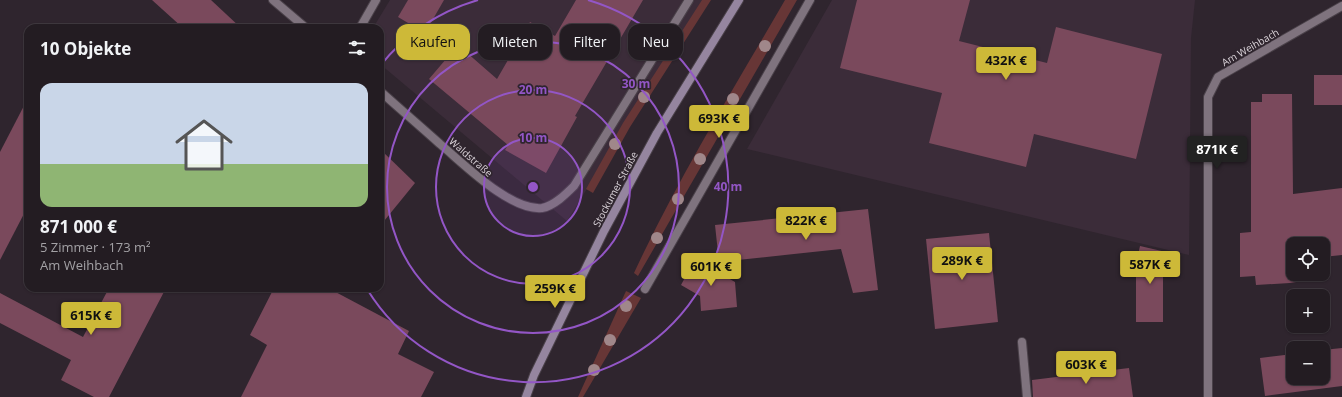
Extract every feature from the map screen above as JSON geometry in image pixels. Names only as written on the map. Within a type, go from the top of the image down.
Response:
[{"type":"main road","name":"Stockumer Straße","points":[[526,397],[534,375],[608,224],[657,133],[739,0]]},
{"type":"street","points":[[273,0],[301,24]]},
{"type":"street","points":[[362,24],[376,0]]},
{"type":"street","name":"Waldstraße","points":[[384,94],[488,185],[508,198],[526,206],[542,208],[561,199],[574,186],[689,0]]},
{"type":"street","points":[[645,289],[810,0]]},
{"type":"street","name":"Am Weihbach","points":[[1208,397],[1208,96],[1218,77],[1342,6]]},
{"type":"street","points":[[1022,342],[1027,397]]},
{"type":"shaded area","points":[[390,0],[704,0],[683,34],[683,24],[628,24],[628,60],[667,60],[567,221],[384,67],[384,24],[375,24]]},
{"type":"shaded area","points":[[702,0],[711,0],[683,44],[683,30]]},
{"type":"shaded area","points":[[785,0],[797,0],[638,276],[634,273],[687,169]]},
{"type":"shaded area","points":[[832,0],[1195,0],[1191,38],[1189,255],[747,149]]},
{"type":"shaded area","points":[[663,60],[673,60],[630,127],[593,193],[586,189],[623,123]]},
{"type":"shaded area","points":[[626,291],[641,298],[583,397],[578,397]]},
{"type":"building","points":[[152,0],[211,0],[237,24],[179,24]]},
{"type":"building","points":[[408,0],[444,0],[430,24],[410,24],[398,17]]},
{"type":"building","points":[[576,0],[643,0],[620,39],[620,24],[562,24]]},
{"type":"building","points":[[857,0],[970,0],[959,41],[1047,63],[1056,27],[1162,54],[1136,159],[1034,134],[1026,167],[929,143],[942,93],[840,68]]},
{"type":"building","points":[[560,27],[560,60],[608,60],[575,116],[577,117],[546,173],[505,150],[508,145],[429,79],[445,60],[470,60],[470,55],[497,79],[508,60],[552,60],[552,34],[555,36]]},
{"type":"building","points":[[1314,75],[1342,75],[1342,105],[1314,105]]},
{"type":"building","points":[[1262,94],[1292,94],[1293,194],[1342,188],[1342,255],[1330,256],[1330,237],[1286,237],[1286,281],[1302,281],[1256,285],[1255,276],[1240,277],[1240,233],[1251,232],[1251,102],[1262,102]]},
{"type":"building","points":[[24,106],[24,214],[0,260],[0,152]]},
{"type":"building","points":[[384,153],[415,183],[384,221]]},
{"type":"building","points":[[868,209],[878,290],[853,293],[841,249],[719,262],[715,225]]},
{"type":"building","points":[[989,233],[998,322],[935,329],[926,239]]},
{"type":"building","points":[[1140,246],[1166,252],[1163,266],[1163,322],[1136,322],[1136,264]]},
{"type":"building","points":[[695,259],[735,282],[737,307],[701,311],[700,296],[681,285]]},
{"type":"building","points":[[107,292],[164,292],[109,397],[94,397],[61,380],[71,360],[0,323],[0,293],[83,337]]},
{"type":"building","points":[[272,292],[336,292],[409,331],[398,354],[434,372],[421,397],[241,397],[267,345],[250,335]]},
{"type":"building","points":[[1342,348],[1342,386],[1265,396],[1260,358],[1286,355],[1286,385],[1330,385],[1330,349]]},
{"type":"building","points":[[1129,368],[1133,397],[1033,397],[1032,380]]}]
